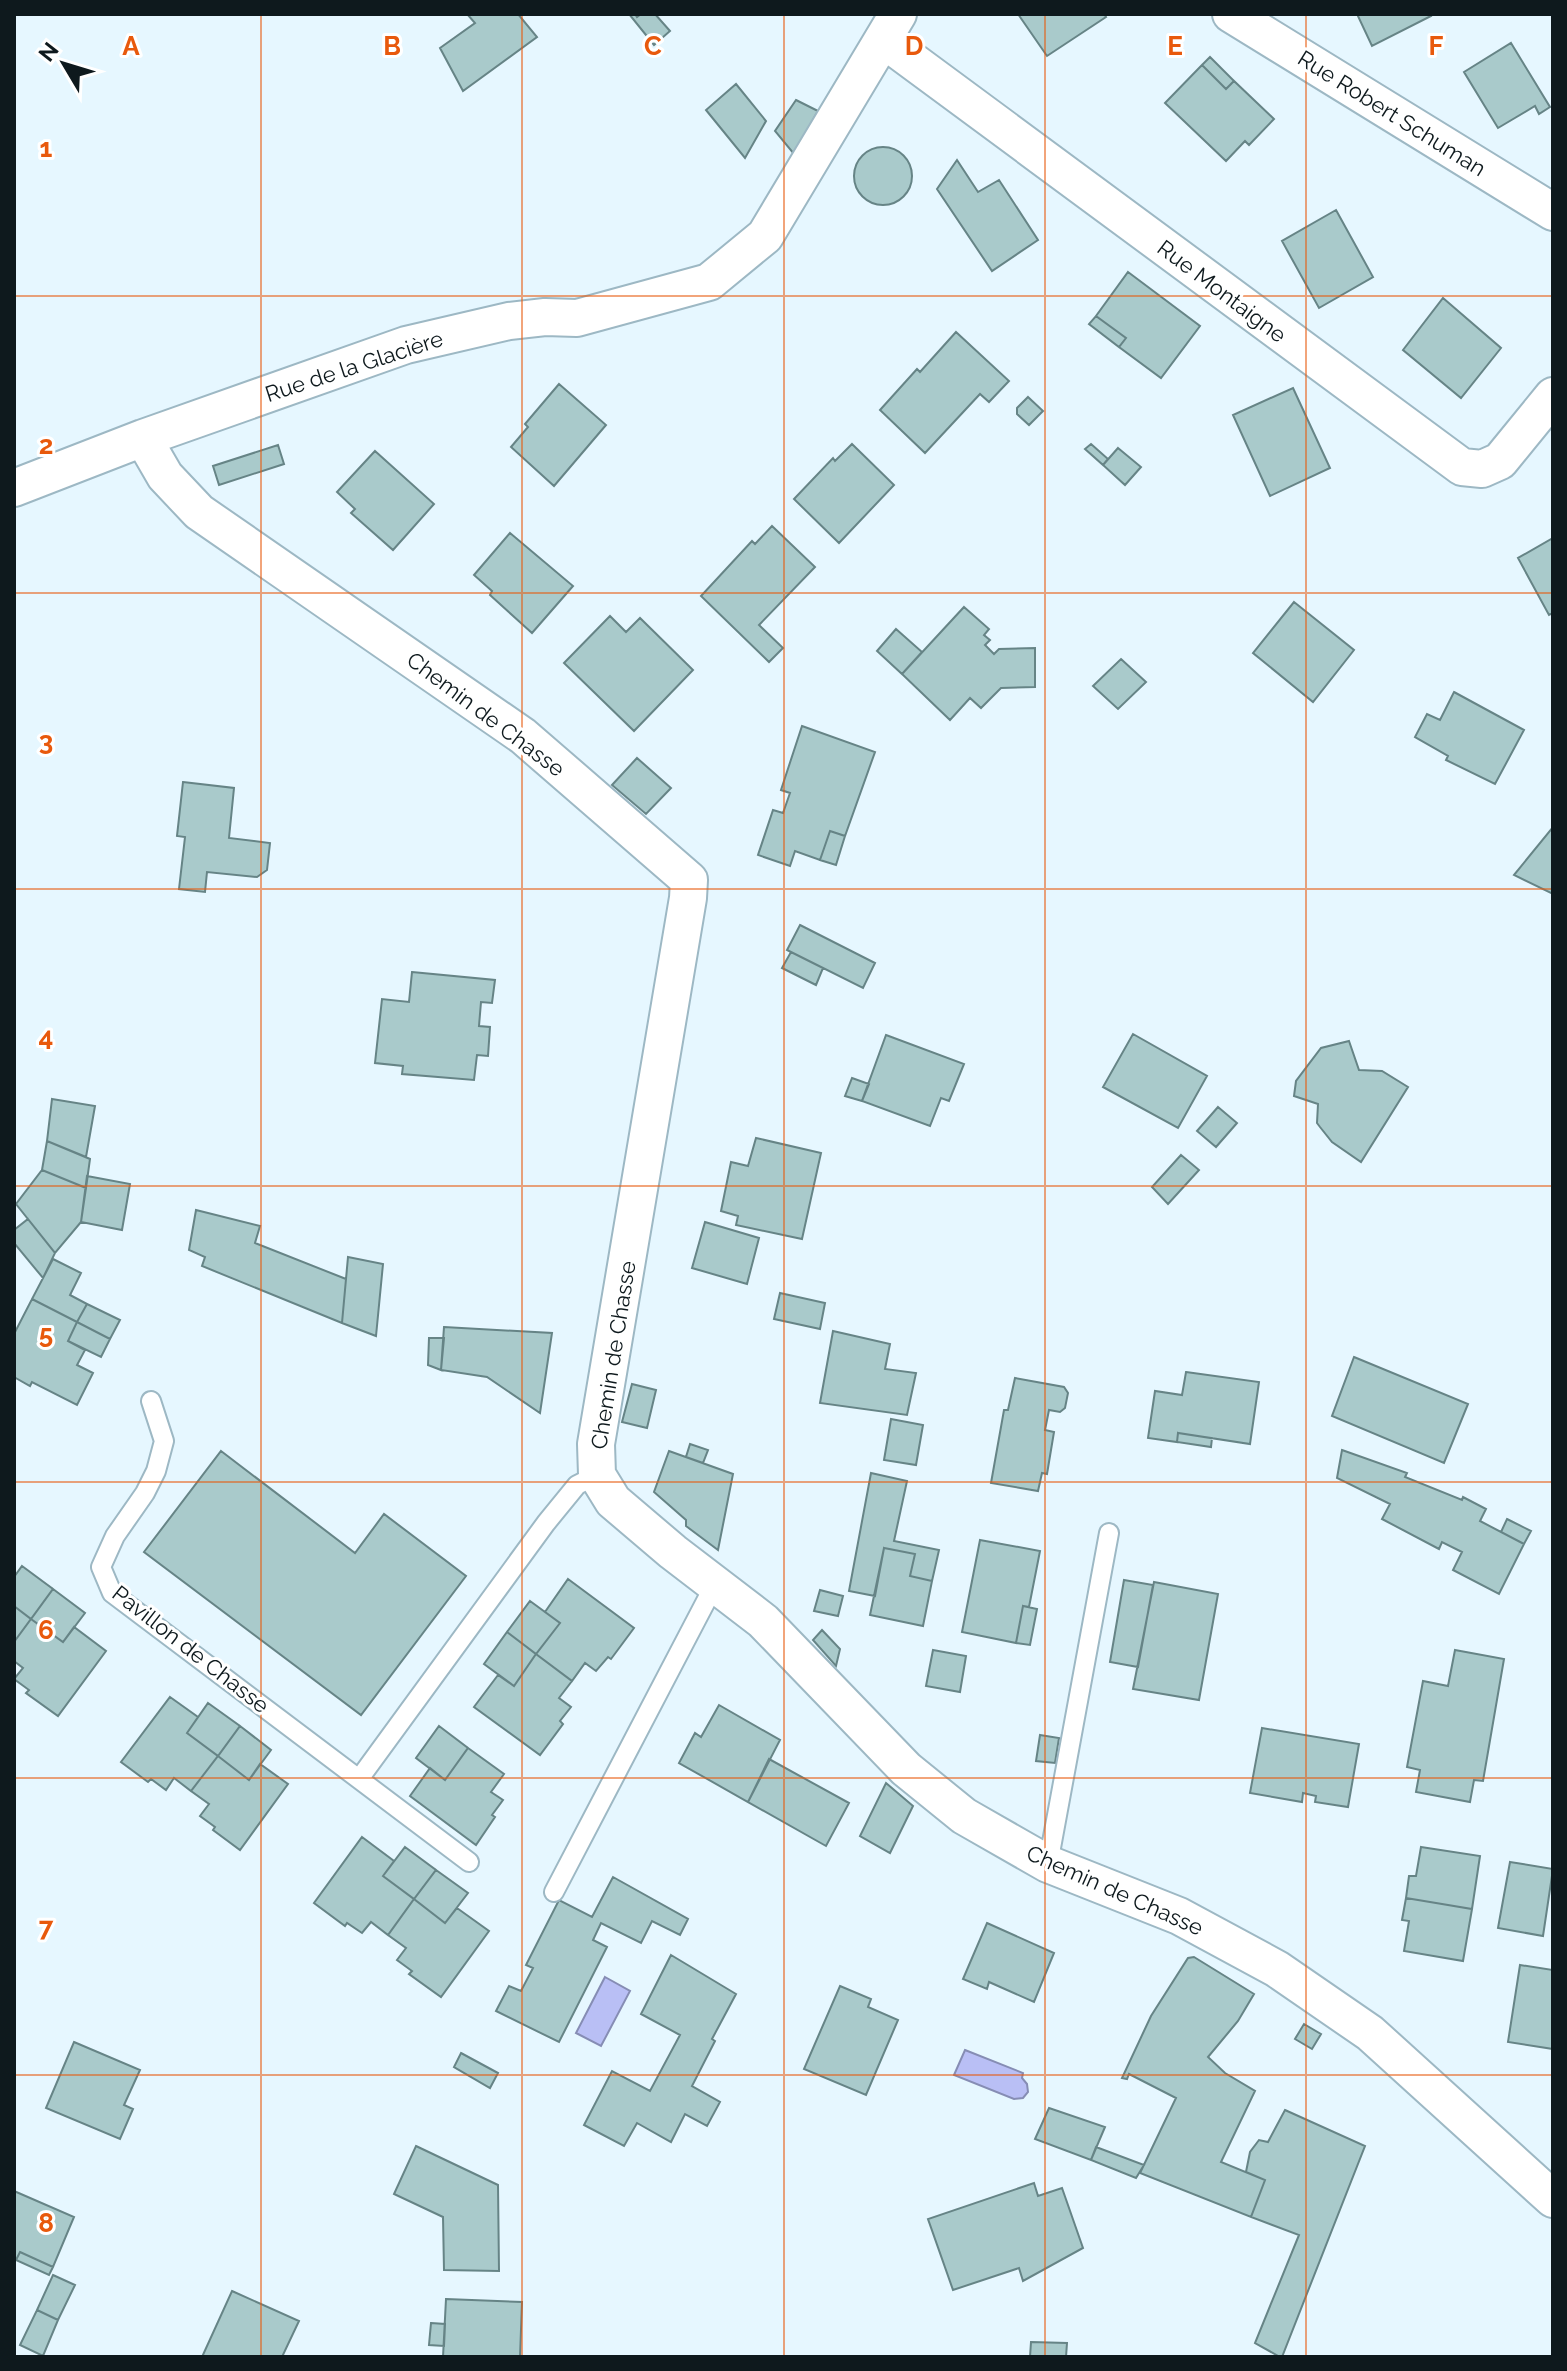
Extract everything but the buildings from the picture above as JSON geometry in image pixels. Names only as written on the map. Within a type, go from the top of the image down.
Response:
[{"type":"street","name":"Rue Robert Schuman","points":[[1231,14],[1553,212]]},
{"type":"street","name":"Rue de la Glacière","points":[[14,488],[143,438],[406,345],[509,321],[545,317],[577,318],[709,282],[765,236],[891,27]]},
{"type":"street","name":"Rue Montaigne","points":[[891,27],[1462,467],[1482,469],[1500,461],[1553,396]]},
{"type":"street","name":"Chemin de Chasse","points":[[143,438],[165,476],[199,512],[523,736],[689,880],[596,1444],[597,1475],[613,1501],[763,1621],[906,1769],[964,1816],[1048,1864],[1179,1916],[1277,1969],[1370,2033],[1553,2199]]},
{"type":"lane","name":"Pavillon de Chasse","points":[[151,1401],[164,1441],[156,1471],[145,1493],[115,1536],[101,1567],[112,1593],[469,1862]]},
{"type":"lane","points":[[359,1779],[546,1523],[577,1485],[597,1475]]},
{"type":"lane","points":[[1048,1864],[1109,1533]]},
{"type":"lane","points":[[554,1892],[715,1584]]},
{"type":"water","points":[[605,1977],[630,1991],[601,2046],[576,2033]]},
{"type":"water","points":[[965,2050],[1023,2073],[1028,2092],[1023,2098],[1014,2099],[954,2075]]}]
